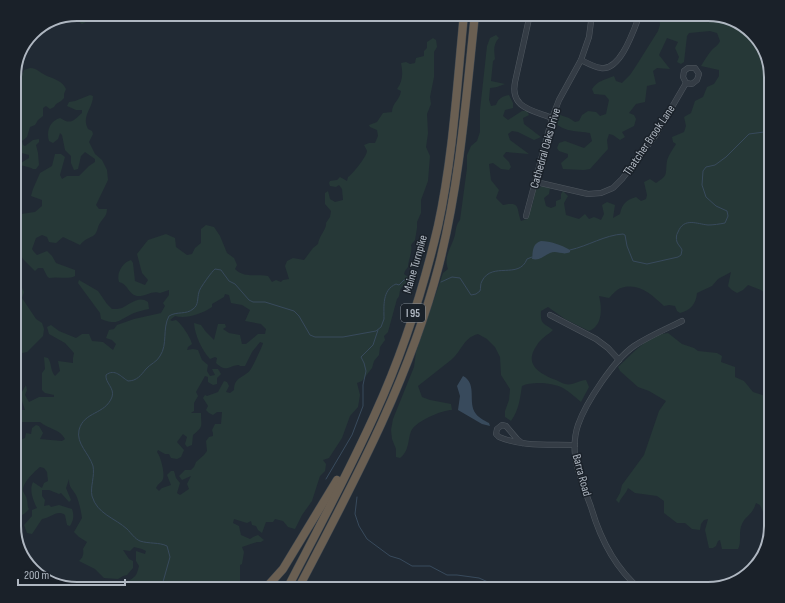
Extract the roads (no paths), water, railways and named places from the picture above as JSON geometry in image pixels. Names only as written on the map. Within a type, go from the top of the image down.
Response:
[{"type":"highway","name":"Maine Turnpike","points":[[291,582],[350,466],[375,413],[402,347],[416,304],[438,226],[446,186],[463,21]]},
{"type":"highway","name":"Maine Turnpike","points":[[302,582],[378,433],[401,380],[428,304],[448,225],[456,185],[462,143],[474,21]]},
{"type":"highway","points":[[271,582],[283,569],[343,472],[350,466]]},
{"type":"highway","points":[[307,582],[310,566]]},
{"type":"street","points":[[528,21],[515,82],[514,94],[517,102],[523,106],[552,118]]},
{"type":"street","name":"Cathedral Oaks Drive","points":[[526,216],[552,118],[556,106],[581,60],[588,38],[591,21]]},
{"type":"street","points":[[581,60],[601,68],[609,68],[614,65],[630,39],[637,21]]},
{"type":"street","name":"Thatcher Brook Lane","points":[[536,182],[585,194],[597,194],[612,188],[622,179],[655,136],[686,83]]},
{"type":"street","points":[[550,314],[596,339],[608,348],[619,360]]},
{"type":"street","name":"Barra Road","points":[[633,582],[621,571],[598,528],[578,471],[575,456],[576,431],[584,412],[619,360],[644,340],[682,321]]},
{"type":"street","points":[[522,443],[508,428],[503,425],[498,428],[496,432],[501,438],[522,443],[575,445]]},
{"type":"street","points":[[501,438],[506,438],[509,434],[510,430],[508,428]]},
{"type":"water","points":[[541,241],[560,245],[570,250],[570,252],[553,252],[539,259],[532,259],[534,246]]},
{"type":"water","points":[[463,376],[470,384],[473,410],[477,415],[489,423],[490,426],[482,424],[458,410],[460,396],[457,386]]},
{"type":"waterway","points":[[570,250],[610,236],[623,234],[625,235],[627,246],[633,261],[647,264],[678,257],[681,255],[682,250],[676,238],[677,233],[684,224],[691,222],[708,225],[725,223],[728,216],[727,211],[716,206],[706,197],[702,185],[703,171],[706,167],[715,165],[726,157],[749,134],[764,132]]},
{"type":"waterway","points":[[441,282],[452,277],[460,278],[471,295],[476,294],[480,291],[481,282],[486,275],[492,272],[518,268],[523,265],[527,259],[532,257]]},
{"type":"waterway","points":[[163,582],[170,557],[167,546],[138,540],[127,529],[102,511],[94,502],[92,496],[93,466],[79,440],[79,430],[85,419],[105,407],[112,397],[113,394],[106,375],[112,372],[120,375],[128,381],[134,380],[157,360],[164,347],[166,326],[169,316],[190,311],[195,307],[200,290],[215,269],[221,270],[229,281],[235,284],[249,300],[253,302],[265,302],[294,311],[299,316],[310,335],[315,337],[343,337],[376,331],[381,327],[384,319],[385,299],[388,290],[396,284],[399,285],[404,280],[417,275]]},
{"type":"waterway","points":[[326,479],[352,435],[363,406],[363,385],[366,371],[361,357],[373,345],[378,330]]},
{"type":"waterway","points":[[357,497],[355,514],[359,526],[367,539],[390,556],[400,559],[412,566],[430,566],[447,575],[479,578],[488,582]]}]
